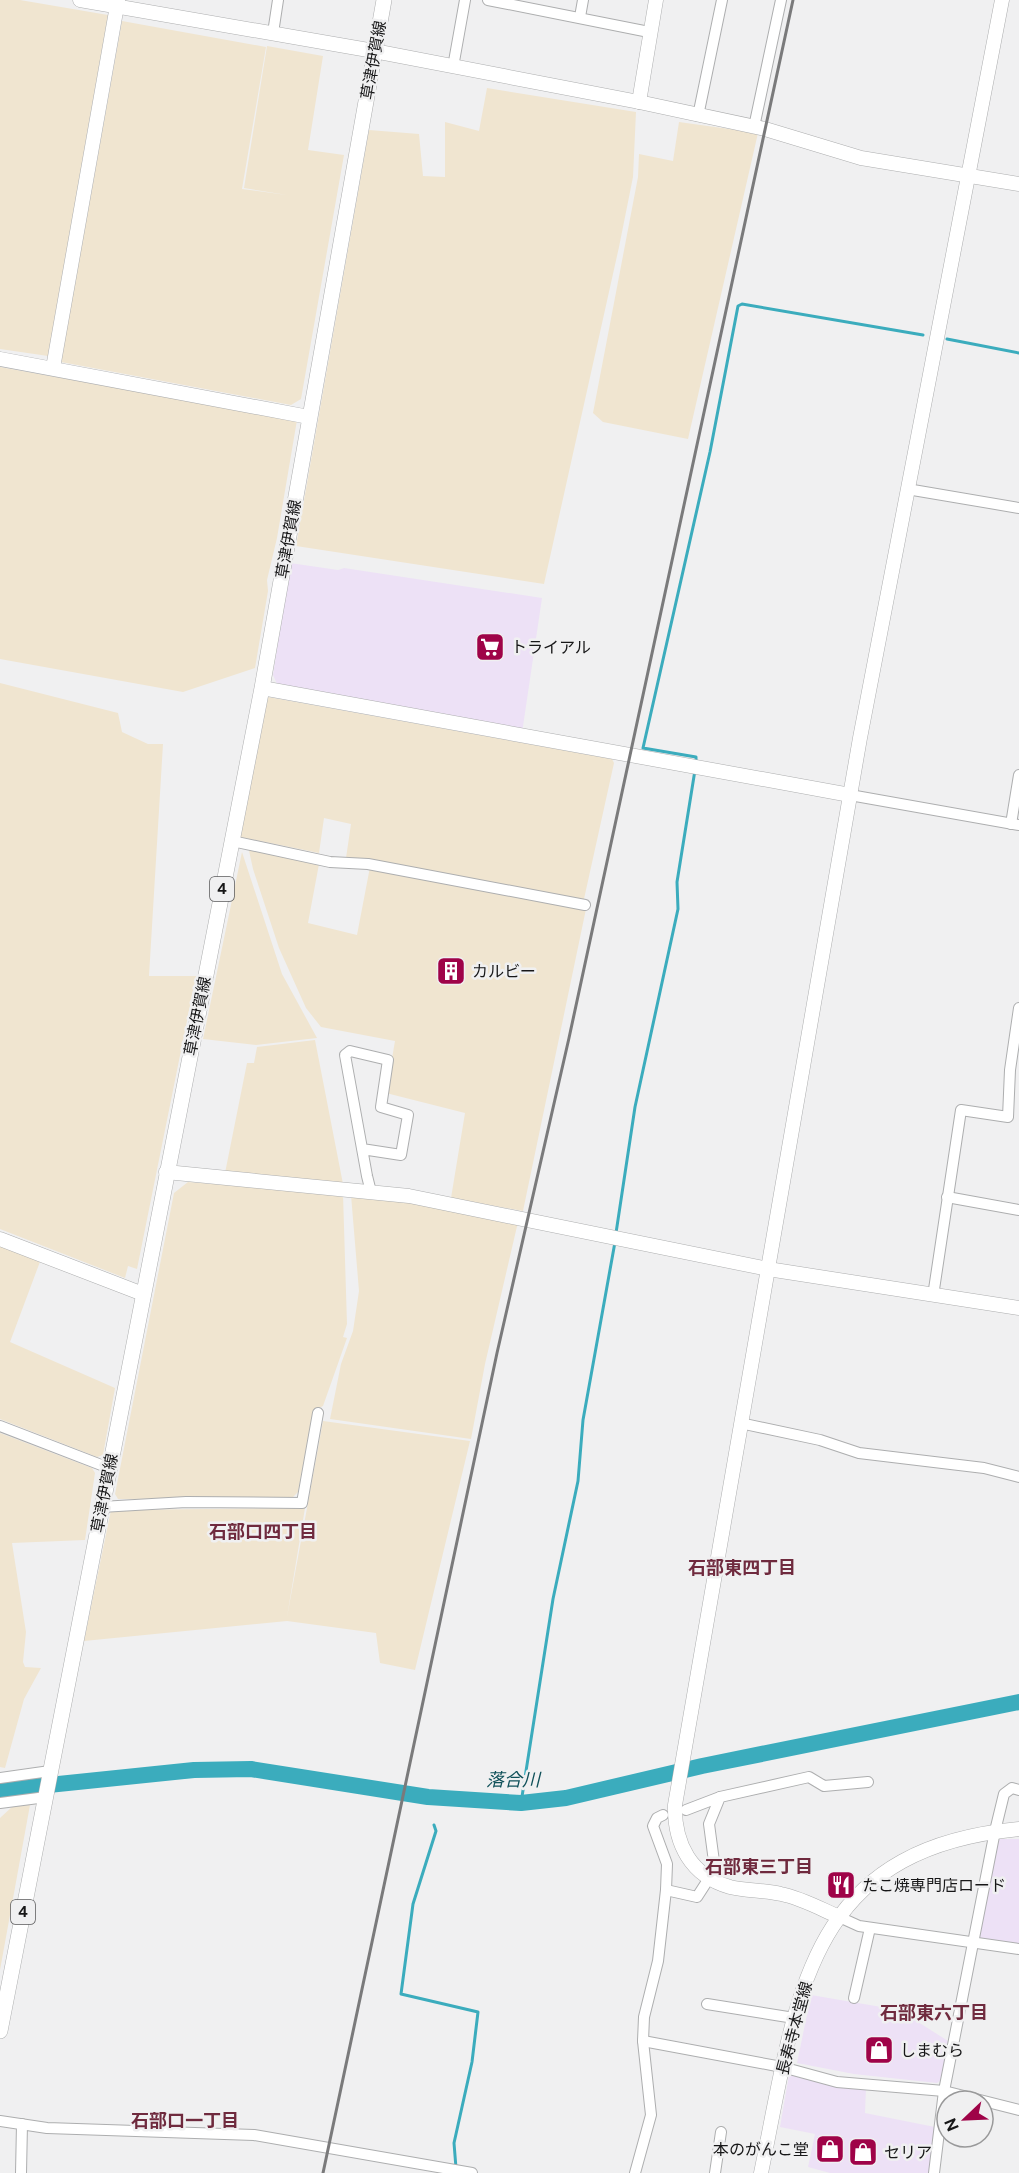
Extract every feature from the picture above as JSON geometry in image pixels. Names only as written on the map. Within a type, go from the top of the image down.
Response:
[{"type":"main road","name":"草津伊賀線","points":[[0,2031],[262,688],[384,0]]},
{"type":"street","points":[[80,0],[117,3],[639,102],[754,127],[861,158],[1019,184]]},
{"type":"street","points":[[273,33],[278,0]]},
{"type":"street","points":[[453,67],[465,0]]},
{"type":"street","points":[[488,0],[649,32]]},
{"type":"street","points":[[580,17],[583,0]]},
{"type":"street","points":[[639,102],[656,0]]},
{"type":"street","points":[[698,116],[722,0]]},
{"type":"street","points":[[754,127],[781,0]]},
{"type":"street","points":[[1002,0],[850,795],[675,1805],[676,1834],[685,1855],[709,1878],[732,1887],[803,1900],[870,1928],[1019,1949]]},
{"type":"street","points":[[53,368],[117,3]]},
{"type":"street","points":[[0,359],[309,417]]},
{"type":"street","points":[[907,489],[1019,508]]},
{"type":"street","points":[[262,688],[1015,824],[1019,775]]},
{"type":"street","points":[[231,841],[330,862],[368,864],[585,905]]},
{"type":"street","points":[[933,1296],[961,1110],[1008,1117],[1010,1070],[1019,1008]]},
{"type":"street","points":[[362,1149],[401,1155],[408,1115],[381,1107],[388,1060],[350,1052],[345,1055],[362,1149],[371,1191]]},
{"type":"street","points":[[166,1172],[409,1196],[768,1269],[1019,1308]]},
{"type":"street","points":[[947,1197],[1019,1210]]},
{"type":"street","points":[[0,1239],[143,1293]]},
{"type":"street","points":[[101,1507],[186,1502],[302,1503],[318,1413]]},
{"type":"street","points":[[740,1423],[820,1440],[859,1453],[984,1468],[1019,1477]]},
{"type":"street","points":[[0,1426],[109,1468]]},
{"type":"street","points":[[2,1776],[50,1774]]},
{"type":"street","points":[[686,1810],[720,1797],[809,1777],[824,1786],[868,1782]]},
{"type":"street","points":[[944,2089],[1004,1794],[1012,1788],[1019,1790]]},
{"type":"street","points":[[0,1803],[46,1795]]},
{"type":"street","points":[[666,1890],[697,1897],[715,1869],[709,1824],[720,1797]]},
{"type":"street","points":[[635,2173],[651,2115],[643,2041],[649,1994],[658,1961],[666,1890],[667,1864],[653,1826],[657,1818],[663,1815]]},
{"type":"street","name":"長寿寺本堂線","points":[[761,2173],[794,2018],[808,1973],[837,1916],[873,1879],[932,1846],[995,1831],[1019,1829]]},
{"type":"street","points":[[854,1998],[870,1928]]},
{"type":"street","points":[[707,2004],[794,2018]]},
{"type":"street","points":[[643,2041],[782,2067],[837,2082],[935,2090]]},
{"type":"street","points":[[995,2104],[1019,2110]]},
{"type":"street","points":[[0,2121],[254,2135],[453,2172],[472,2173]]},
{"type":"street","points":[[21,2173],[22,2124]]},
{"type":"street","points":[[715,2173],[721,2132]]},
{"type":"street","points":[[934,2173],[937,2149]]},
{"type":"shaded area","points":[[0,0],[20,0],[108,15],[48,356],[0,349]]},
{"type":"shaded area","points":[[122,21],[266,47],[242,189],[287,195],[244,188],[267,46],[323,56],[308,150],[344,155],[301,399],[291,405],[61,362]]},
{"type":"shaded area","points":[[487,88],[636,112],[633,177],[544,584],[296,546],[369,130],[419,134],[423,176],[445,177],[445,122],[479,131]]},
{"type":"shaded area","points":[[679,122],[758,133],[688,439],[603,422],[593,413],[638,177],[639,154],[673,161]]},
{"type":"shaded area","points":[[0,367],[297,420],[277,538],[267,580],[268,591],[255,668],[183,692],[0,659]]},
{"type":"shaded area","points":[[290,563],[338,570],[344,568],[542,598],[522,733],[278,686],[273,675]]},
{"type":"shaded area","points":[[0,683],[118,713],[122,732],[148,744],[163,744],[149,976],[196,976],[137,1269],[128,1266],[125,1278],[0,1229]]},
{"type":"shaded area","points":[[268,697],[612,759],[614,763],[584,899],[346,858],[351,824],[324,818],[319,853],[240,837]]},
{"type":"shaded area","points":[[248,846],[319,864],[308,923],[357,935],[370,867],[586,909],[523,1211],[451,1198],[465,1113],[386,1093],[395,1041],[321,1027],[306,1008],[279,948],[253,869]]},
{"type":"shaded area","points":[[242,852],[282,974],[317,1038],[256,1045],[203,1039]]},
{"type":"shaded area","points":[[315,1040],[343,1184],[225,1173],[247,1063],[254,1063],[257,1047]]},
{"type":"shaded area","points":[[188,1182],[343,1194],[347,1324],[343,1337],[347,1338],[323,1406],[313,1411],[298,1492],[292,1498],[118,1499],[115,1494],[174,1193]]},
{"type":"shaded area","points":[[351,1195],[419,1203],[518,1222],[485,1364],[471,1439],[330,1419],[341,1364],[353,1331],[359,1291]]},
{"type":"shaded area","points":[[0,1244],[41,1259],[10,1342],[115,1388],[103,1455],[97,1457],[0,1419]]},
{"type":"shaded area","points":[[323,1421],[470,1441],[415,1670],[380,1663],[376,1633],[287,1621],[84,1641],[111,1510],[305,1508],[287,1617]]},
{"type":"shaded area","points":[[0,1433],[92,1468],[95,1473],[85,1540],[12,1543],[26,1632],[23,1662],[25,1667],[41,1668],[24,1699],[5,1768],[0,1767]]},
{"type":"shaded area","points":[[30,1805],[0,1970],[0,1818],[13,1806]]},
{"type":"shaded area","points":[[1000,1839],[1019,1839],[1019,1946],[976,1941],[996,1845]]},
{"type":"shaded area","points":[[811,1995],[899,2010],[948,2041],[941,2080],[937,2083],[854,2074],[797,2063]]},
{"type":"shaded area","points":[[789,2075],[836,2086],[866,2088],[865,2113],[935,2127],[929,2173],[830,2173],[808,2167],[815,2134],[780,2127]]},
{"type":"waterway","points":[[696,763],[696,757],[643,748],[710,452],[738,306],[742,304],[923,335]]},
{"type":"waterway","points":[[947,339],[1019,353]]},
{"type":"waterway","points":[[616,1233],[635,1107],[678,909],[677,882],[695,770]]},
{"type":"waterway","points":[[521,1803],[553,1599],[578,1481],[583,1420],[615,1242]]},
{"type":"waterway","name":"落合川","points":[[0,1790],[194,1770],[251,1769],[428,1797],[521,1803],[566,1798],[702,1766],[1019,1702]]},
{"type":"waterway","points":[[434,1825],[436,1831],[413,1904],[401,1994],[478,2012],[472,2062],[454,2143],[456,2168]]},
{"type":"railway","points":[[323,2173],[497,1353],[569,1038],[793,0]]},
{"type":"place","name":"トライアル","points":[[490,647]]},
{"type":"place","name":"カルビー","points":[[451,971]]},
{"type":"place","name":"たこ焼専門店ロード","points":[[841,1885]]},
{"type":"place","name":"しまむら","points":[[879,2050]]},
{"type":"place","name":"本のがんこ堂","points":[[830,2149]]},
{"type":"place","name":"セリア","points":[[863,2152]]},
{"type":"district","name":"石部口四丁目","points":[[263,1532]]},
{"type":"district","name":"石部東四丁目","points":[[742,1568]]},
{"type":"district","name":"石部東三丁目","points":[[759,1867]]},
{"type":"district","name":"石部東六丁目","points":[[934,2013]]},
{"type":"district","name":"石部口一丁目","points":[[185,2121]]}]
